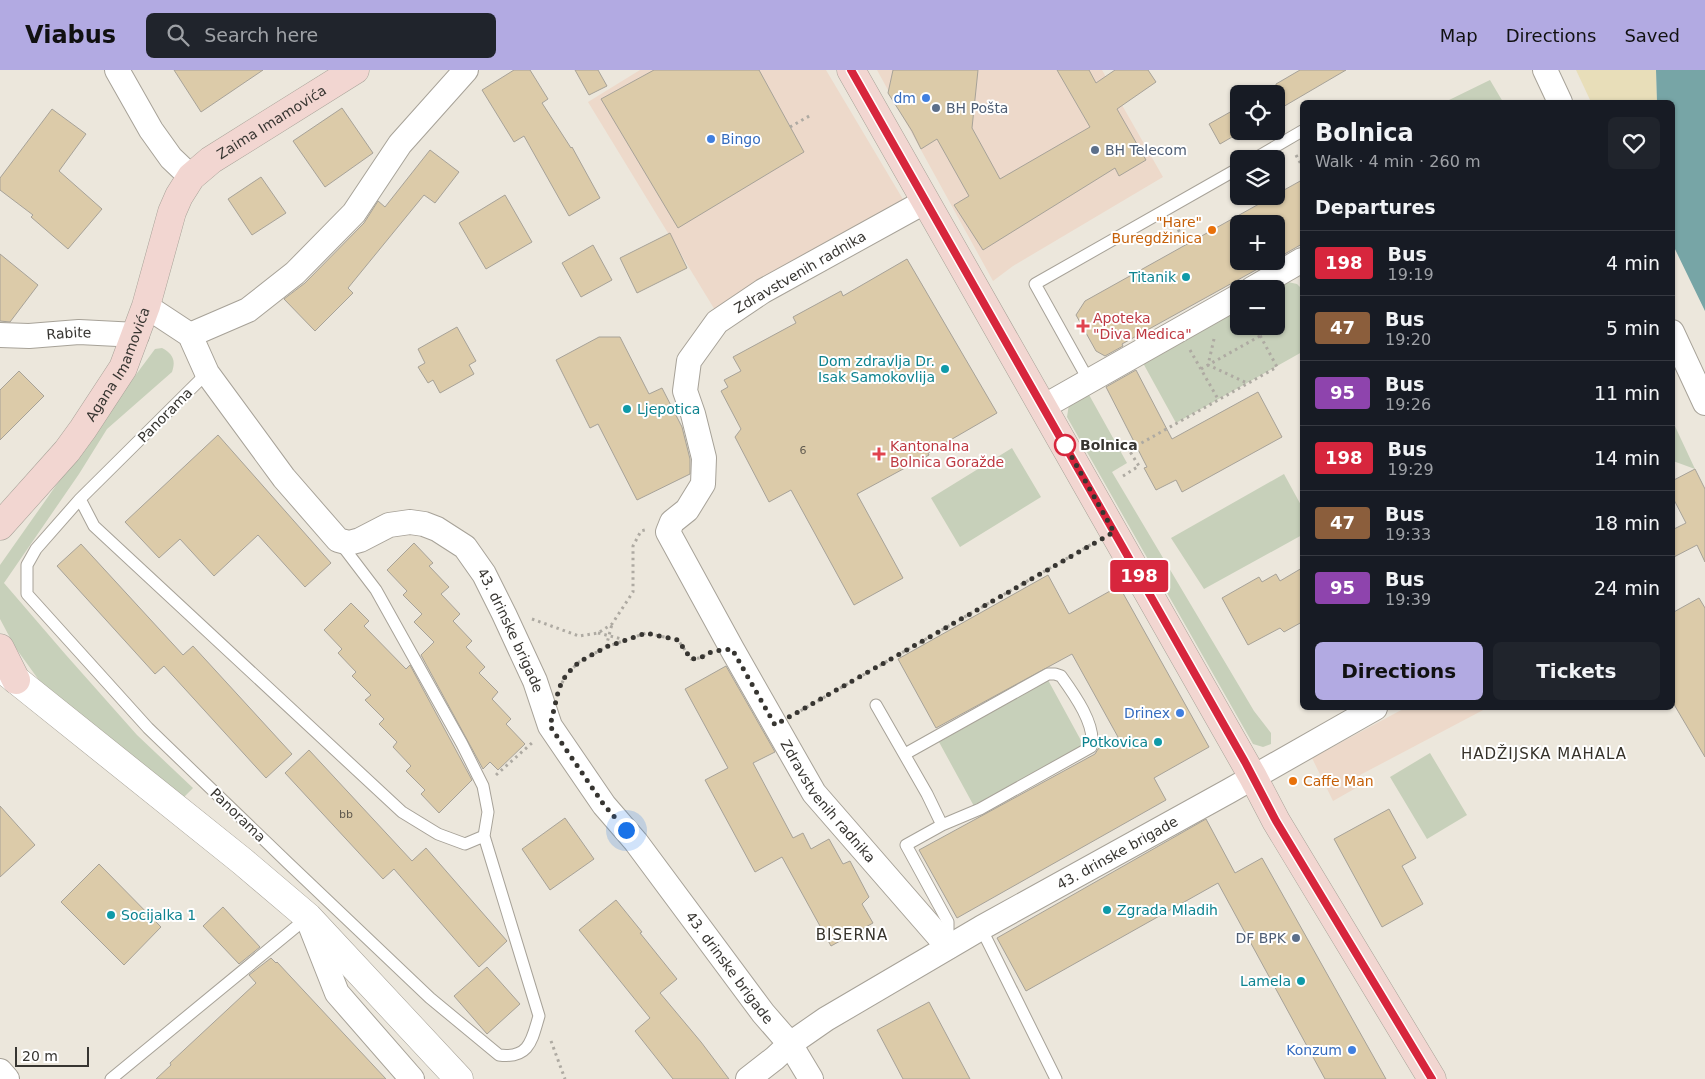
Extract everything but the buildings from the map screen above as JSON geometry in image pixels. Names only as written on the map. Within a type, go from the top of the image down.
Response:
[{"type":"main road","name":"Zaima Imamovića","points":[[191,177],[211,160],[355,70]]},
{"type":"main road","points":[[851,70],[1253,777],[1276,821],[1432,1079]]},
{"type":"main road","name":"Agana Imamovića","points":[[0,526],[67,451],[123,368],[146,306],[172,212],[191,177]]},
{"type":"main road","points":[[0,648],[8,673]]},
{"type":"street","points":[[117,70],[151,130],[171,158],[191,177]]},
{"type":"street","points":[[190,335],[248,310],[295,273],[354,212],[400,144],[466,70]]},
{"type":"street","points":[[1545,70],[1559,100]]},
{"type":"street","name":"Zdravstvenih radnika","points":[[926,201],[763,291],[717,322],[689,361],[685,391],[704,458],[703,484],[687,510],[672,522],[668,532],[814,792],[948,947]]},
{"type":"street","points":[[1268,280],[1300,261]]},
{"type":"street","points":[[1043,407],[1230,301]]},
{"type":"street","points":[[146,306],[190,335],[207,374],[284,478],[338,540]]},
{"type":"street","name":"Rabite","points":[[0,335],[29,336],[79,332],[136,335]]},
{"type":"street","points":[[1675,338],[1705,403]]},
{"type":"street","name":"43. drinske brigade","points":[[338,540],[349,543],[360,540],[389,525],[410,522],[437,528],[465,547],[484,574],[504,614],[535,681],[550,726],[604,805],[636,842],[763,1013],[790,1044],[811,1079]]},
{"type":"street","points":[[8,673],[242,861],[308,918],[459,1079]]},
{"type":"street","name":"43. drinske brigade","points":[[748,1079],[790,1044],[826,1019],[980,928],[1372,710]]},
{"type":"street","points":[[308,918],[337,993],[412,1079]]},
{"type":"street","points":[[0,1072],[7,1079]]},
{"type":"lane","points":[[1269,150],[1300,132]]},
{"type":"lane","points":[[1089,381],[1035,284],[1230,173]]},
{"type":"lane","name":"Panorama","points":[[207,374],[80,499],[36,549],[27,565],[27,594],[155,734],[288,864],[423,991],[499,1055],[510,1056],[523,1052],[531,1043],[539,1016]]},
{"type":"lane","points":[[80,499],[94,526],[402,812],[438,834],[465,844],[484,836]]},
{"type":"lane","points":[[338,540],[376,590],[462,744],[483,786],[488,812],[484,836],[539,1016]]},
{"type":"lane","points":[[905,754],[1048,674],[1061,676],[1090,725],[1093,739],[1091,747],[980,809],[942,825],[906,845],[948,922],[948,947]]},
{"type":"lane","points":[[876,705],[905,754],[942,825]]},
{"type":"lane","points":[[111,1079],[308,918]]},
{"type":"lane","points":[[980,928],[1056,1079]]},
{"type":"path","points":[[790,127],[811,115]]},
{"type":"path","points":[[1166,209],[1186,245]]},
{"type":"path","points":[[1208,365],[1230,301]]},
{"type":"path","points":[[1178,330],[1218,399]]},
{"type":"path","points":[[1123,476],[1139,466],[1129,450],[1277,367],[1260,336],[1201,369]]},
{"type":"path","points":[[1208,365],[1247,383]]},
{"type":"path","points":[[504,614],[540,621],[579,636],[598,633],[612,624],[623,610],[633,592],[633,546],[641,532],[672,522]]},
{"type":"path","points":[[775,725],[1114,532]]},
{"type":"path","points":[[606,647],[612,624]]},
{"type":"path","points":[[598,633],[626,640]]},
{"type":"path","points":[[559,688],[566,675],[579,662],[606,647],[646,633],[678,640],[691,659],[700,658],[713,651],[732,649]]},
{"type":"path","points":[[483,786],[524,750]]},
{"type":"path","points":[[539,1016],[565,1079]]},
{"type":"shaded area","points":[[640,70],[826,70],[904,201],[718,315],[588,102]]},
{"type":"shaded area","points":[[877,70],[1102,70],[1163,177],[1013,266],[993,281]]},
{"type":"shaded area","points":[[1401,710],[1483,710],[1360,775],[1363,784],[1333,801],[1312,758]]},
{"type":"green space","points":[[1490,80],[1502,100],[1449,100]]},
{"type":"green space","points":[[1288,282],[1297,284],[1300,287],[1300,353],[1176,423],[1143,363],[1230,314],[1230,335],[1285,335],[1285,284]]},
{"type":"green space","points":[[162,348],[173,358],[172,372],[107,429],[79,474],[4,583],[137,735],[193,788],[179,802],[41,683],[15,647],[0,619],[0,565],[100,423],[155,349]]},
{"type":"green space","points":[[1088,393],[1127,463],[1112,472],[1254,711],[1271,733],[1271,744],[1263,747],[1253,744],[1067,417],[1069,404]]},
{"type":"green space","points":[[1675,426],[1695,469],[1675,462]]},
{"type":"green space","points":[[1012,448],[1041,497],[960,547],[931,498]]},
{"type":"green space","points":[[1284,474],[1300,503],[1300,536],[1204,589],[1171,538]]},
{"type":"green space","points":[[1048,680],[1084,746],[975,808],[939,742]]},
{"type":"green space","points":[[1430,753],[1467,815],[1427,839],[1390,777]]},
{"type":"sand","points":[[1576,70],[1656,70],[1657,100],[1590,100]]},
{"type":"water","points":[[1656,70],[1705,70],[1705,311],[1675,249],[1675,100],[1657,100]]},
{"type":"bus line","name":"198","points":[[851,70],[1245,762],[1276,821],[1432,1079]]},
{"type":"place","name":"dm","points":[[926,98]]},
{"type":"place","name":"BH Pošta","points":[[936,108]]},
{"type":"place","name":"Bingo","points":[[711,139]]},
{"type":"place","name":"BH Telecom","points":[[1095,150]]},
{"type":"place","name":"\"Hare\" Buregdžinica","points":[[1212,230]]},
{"type":"place","name":"Titanik","points":[[1186,277]]},
{"type":"place","name":"Apoteka \"Diva Medica\"","points":[[1083,326]]},
{"type":"place","name":"Dom zdravlja Dr. Isak Samokovlija","points":[[945,369]]},
{"type":"place","name":"Ljepotica","points":[[627,409]]},
{"type":"place","name":"Bolnica","points":[[1065,445]]},
{"type":"place","name":"Kantonalna Bolnica Goražde","points":[[879,454]]},
{"type":"place","name":"Drinex","points":[[1180,713]]},
{"type":"place","name":"Potkovica","points":[[1158,742]]},
{"type":"place","name":"Caffe Man","points":[[1293,781]]},
{"type":"place","name":"Zgrada Mladih","points":[[1107,910]]},
{"type":"place","name":"Socijalka 1","points":[[111,915]]},
{"type":"place","name":"DF BPK","points":[[1296,938]]},
{"type":"place","name":"Lamela","points":[[1301,981]]},
{"type":"place","name":"Konzum","points":[[1352,1050]]},
{"type":"district","name":"HADŽIJSKA MAHALA","points":[[1544,754]]},
{"type":"district","name":"BISERNA","points":[[852,935]]},
{"type":"route","points":[[626,830],[604,805],[550,726],[559,688],[566,675],[579,662],[606,647],[646,633],[678,640],[691,659],[700,658],[713,651],[732,649],[775,725],[1114,532],[1065,445]]}]
